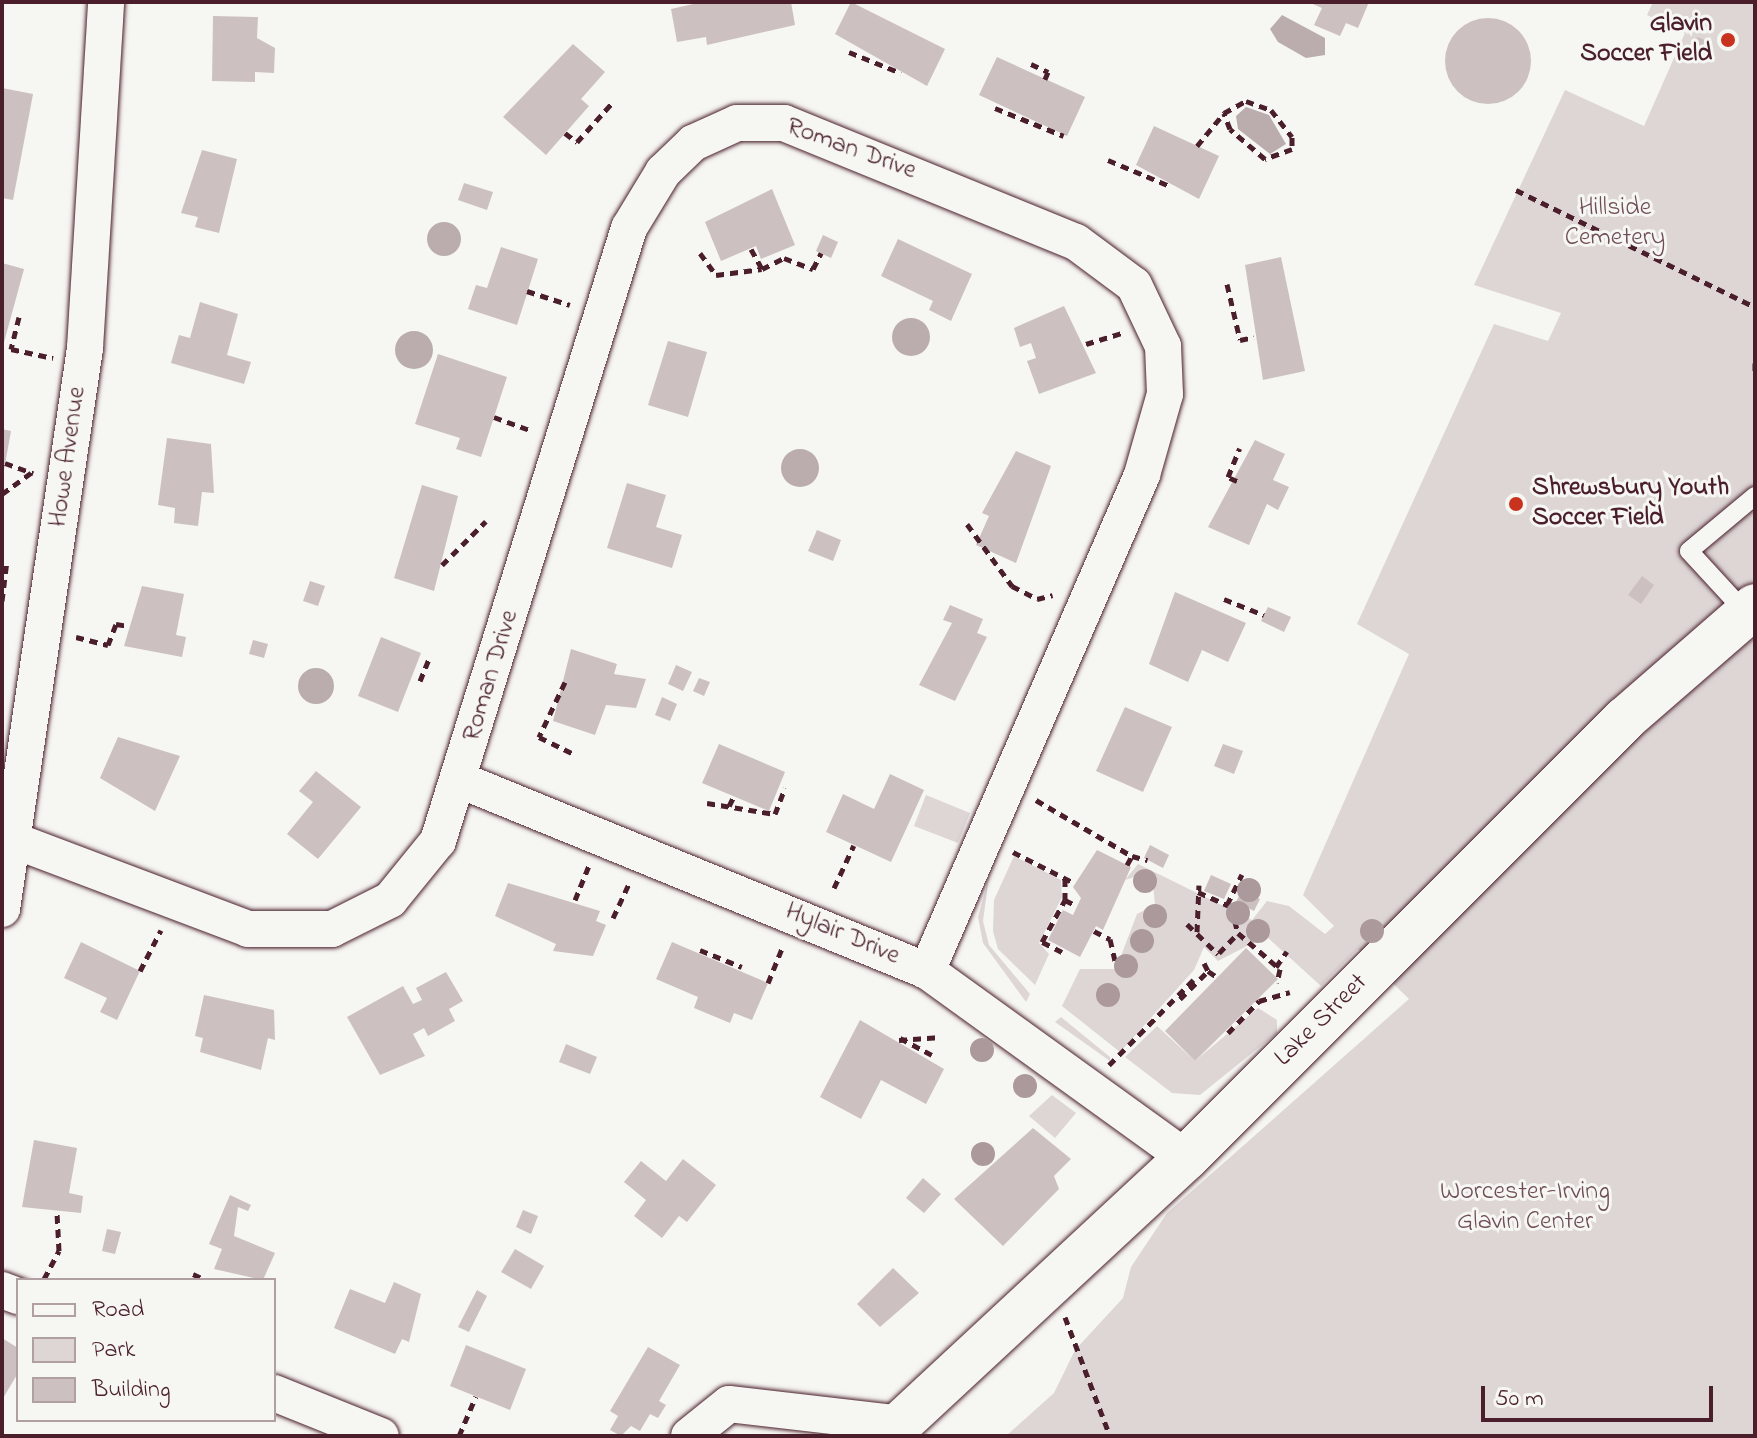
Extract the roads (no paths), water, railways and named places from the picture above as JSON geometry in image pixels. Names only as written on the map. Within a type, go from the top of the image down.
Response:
[{"type":"main road","name":"Lake Street","points":[[894,1430],[1186,1158],[1541,800],[1750,609]]},
{"type":"street","name":"Howe Avenue","points":[[2,909],[82,364],[106,2]]},
{"type":"street","name":"Roman Drive","points":[[13,840],[248,929],[309,933],[368,915],[410,881],[438,841],[460,780],[617,259],[645,197],[680,154],[721,127],[784,123],[841,141],[1105,260],[1141,294],[1163,346],[1165,394],[1142,475],[927,971]]},
{"type":"street","name":"Hylair Drive","points":[[460,780],[927,971],[1186,1158]]},
{"type":"street","points":[[276,1394],[381,1436]]},
{"type":"street","points":[[689,1436],[729,1404],[894,1430]]},
{"type":"lane","points":[[1750,609],[1689,551],[1755,496]]},
{"type":"place","name":"Glavin Soccer Field","points":[[1728,40]]},
{"type":"place","name":"Shrewsbury Youth Soccer Field","points":[[1516,504]]},
{"type":"park label","name":"Hillside Cemetery","points":[[1615,224]]},
{"type":"park label","name":"Worcester-Irving Glavin Center","points":[[1525,1208]]}]
